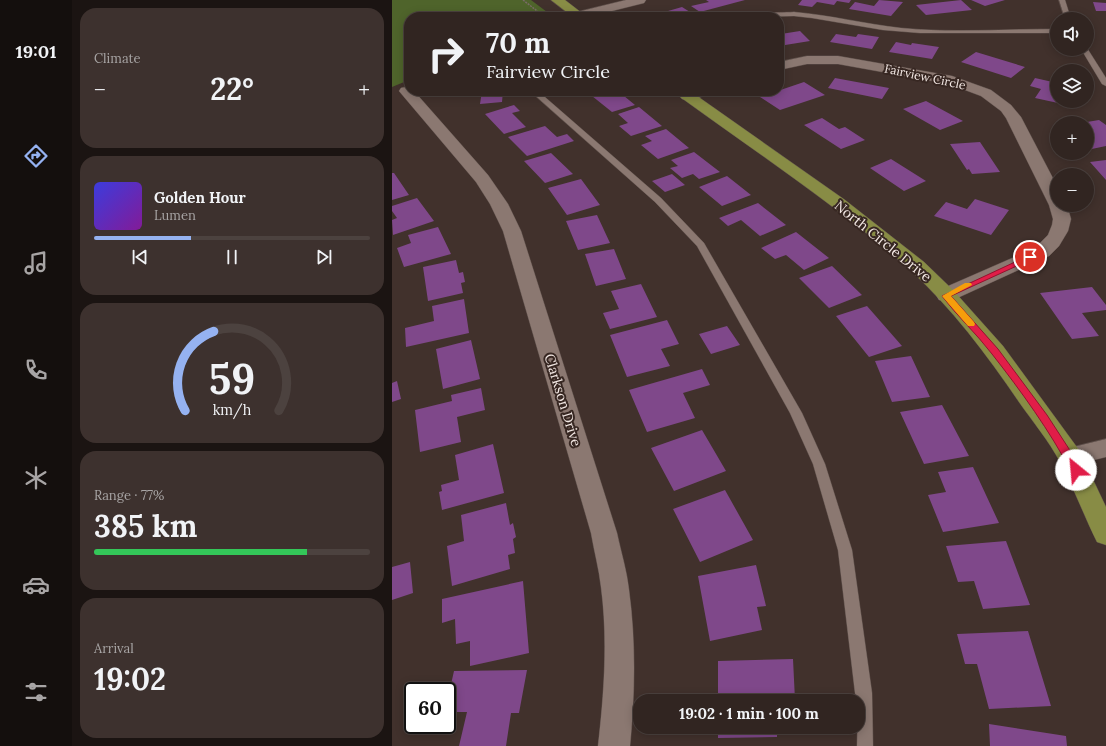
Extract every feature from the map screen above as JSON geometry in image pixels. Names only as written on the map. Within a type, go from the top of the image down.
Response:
[{"type":"main road","points":[[557,0],[572,12]]},
{"type":"main road","name":"North Circle Drive","points":[[694,96],[888,242],[917,266],[946,296],[995,351],[1044,418],[1070,457],[1106,534]]},
{"type":"street","points":[[593,12],[640,0]]},
{"type":"street","name":"Fairview Circle","points":[[784,65],[807,60],[838,60],[952,80],[986,93],[1006,108],[1013,117],[1050,190]]},
{"type":"street","name":"Clarkson Drive","points":[[406,96],[482,179],[499,204],[512,231],[604,533],[616,595],[618,636],[619,684],[614,746]]},
{"type":"street","name":"Fairview Circle","points":[[946,296],[1042,252],[1053,242],[1060,232],[1063,223],[1061,212]]},
{"type":"street","points":[[1070,457],[1106,448]]},
{"type":"lane","points":[[1062,0],[1066,12]]},
{"type":"lane","points":[[784,14],[790,13],[893,29],[932,32],[1050,31]]},
{"type":"lane","points":[[1088,56],[1106,84]]},
{"type":"lane","points":[[540,96],[658,200],[701,246],[796,414],[819,464],[845,550],[864,693],[865,746]]},
{"type":"path","points":[[523,0],[539,12]]},
{"type":"green space","points":[[392,0],[531,0],[547,12],[404,12],[404,82],[392,87]]},
{"type":"building","points":[[706,0],[745,0],[700,12],[691,6],[709,2]]},
{"type":"building","points":[[802,0],[851,0],[849,3],[837,1],[834,5],[817,2],[812,7],[798,5]]},
{"type":"building","points":[[879,0],[903,2],[891,16],[849,9],[855,2],[874,6]]},
{"type":"building","points":[[961,0],[972,10],[926,15],[916,5]]},
{"type":"building","points":[[971,0],[1005,0],[985,6]]},
{"type":"building","points":[[1093,2],[1106,3],[1106,11],[1096,11]]},
{"type":"building","points":[[682,7],[690,12],[664,12]]},
{"type":"building","points":[[800,31],[810,41],[784,45],[784,34]]},
{"type":"building","points":[[836,34],[856,37],[858,34],[879,37],[872,49],[830,42]]},
{"type":"building","points":[[896,42],[911,45],[912,43],[939,47],[932,59],[889,52]]},
{"type":"building","points":[[976,52],[1025,67],[1011,78],[961,62]]},
{"type":"building","points":[[835,78],[889,88],[882,99],[828,88]]},
{"type":"building","points":[[1035,78],[1050,81],[1050,101],[1035,98],[1041,89],[1030,86]]},
{"type":"building","points":[[804,82],[825,95],[780,110],[760,97],[784,96],[784,89]]},
{"type":"building","points":[[481,96],[503,96],[502,102],[480,104]]},
{"type":"building","points":[[592,96],[624,96],[635,105],[612,112]]},
{"type":"building","points":[[926,101],[963,121],[940,130],[903,109]]},
{"type":"building","points":[[514,105],[520,111],[512,113],[526,127],[504,134],[485,114]]},
{"type":"building","points":[[639,107],[662,126],[631,136],[619,126],[628,123],[618,114]]},
{"type":"building","points":[[822,118],[839,129],[845,127],[865,140],[841,149],[804,125]]},
{"type":"building","points":[[1099,120],[1106,125],[1106,146],[1094,149],[1094,121]]},
{"type":"building","points":[[545,126],[557,137],[567,134],[574,141],[527,156],[508,137]]},
{"type":"building","points":[[666,129],[689,148],[658,159],[641,145],[652,141],[645,136]]},
{"type":"building","points":[[980,142],[1000,172],[972,174],[969,169],[967,170],[950,144]]},
{"type":"building","points":[[694,152],[720,172],[699,179],[693,174],[682,178],[670,168],[678,166],[671,160]]},
{"type":"building","points":[[551,153],[573,174],[545,183],[524,161]]},
{"type":"building","points":[[891,159],[926,181],[904,191],[870,168]]},
{"type":"building","points":[[1106,160],[1106,180],[1090,162]]},
{"type":"building","points":[[392,173],[394,173],[409,195],[392,200]]},
{"type":"building","points":[[672,174],[685,185],[665,192],[652,181]]},
{"type":"building","points":[[727,176],[751,195],[722,206],[699,187]]},
{"type":"building","points":[[581,179],[600,205],[567,215],[548,188]]},
{"type":"building","points":[[417,198],[434,221],[393,235],[392,220],[397,218],[392,211],[392,206]]},
{"type":"building","points":[[975,199],[1009,210],[991,235],[934,216],[946,202],[967,209]]},
{"type":"building","points":[[758,203],[786,225],[760,236],[741,220],[728,226],[719,218]]},
{"type":"building","points":[[597,215],[610,243],[578,250],[566,221]]},
{"type":"building","points":[[438,227],[451,254],[404,267],[397,248],[411,243],[408,235]]},
{"type":"building","points":[[796,232],[829,258],[804,270],[786,255],[775,259],[761,248]]},
{"type":"building","points":[[614,249],[626,279],[596,286],[585,254]]},
{"type":"building","points":[[456,260],[459,273],[463,272],[465,282],[461,283],[463,293],[428,301],[423,267]]},
{"type":"building","points":[[832,266],[862,295],[829,308],[799,278]]},
{"type":"building","points":[[641,284],[657,317],[610,329],[603,313],[619,309],[611,291]]},
{"type":"building","points":[[1092,287],[1106,305],[1106,310],[1082,313],[1099,336],[1072,339],[1040,293]]},
{"type":"building","points":[[464,299],[469,333],[406,347],[405,328],[434,321],[432,306]]},
{"type":"building","points":[[867,306],[902,346],[869,357],[836,316]]},
{"type":"building","points":[[667,320],[679,344],[661,349],[670,366],[627,377],[610,335]]},
{"type":"building","points":[[727,326],[740,345],[711,354],[699,334]]},
{"type":"building","points":[[471,340],[480,379],[443,389],[436,349]]},
{"type":"building","points":[[911,356],[930,397],[892,402],[875,361]]},
{"type":"building","points":[[702,369],[710,385],[683,393],[695,418],[647,432],[629,390]]},
{"type":"building","points":[[397,381],[401,399],[392,402],[392,383]]},
{"type":"building","points":[[481,388],[485,410],[457,417],[461,442],[420,452],[415,410],[452,401],[451,395]]},
{"type":"building","points":[[942,405],[969,456],[924,464],[900,412]]},
{"type":"building","points":[[702,430],[726,471],[674,491],[651,448]]},
{"type":"building","points":[[493,444],[504,493],[442,510],[439,492],[442,491],[441,485],[459,480],[455,455]]},
{"type":"building","points":[[973,467],[999,523],[943,532],[928,495],[946,492],[938,472]]},
{"type":"building","points":[[725,490],[753,540],[700,562],[673,509]]},
{"type":"building","points":[[506,503],[510,525],[513,523],[516,537],[513,539],[515,553],[508,555],[510,569],[452,586],[447,546],[464,541],[461,515]]},
{"type":"building","points":[[1006,541],[1030,605],[983,609],[974,581],[958,582],[946,546]]},
{"type":"building","points":[[410,562],[413,593],[392,600],[392,567]]},
{"type":"building","points":[[756,565],[766,606],[757,607],[762,630],[710,641],[698,576]]},
{"type":"building","points":[[523,581],[529,653],[470,666],[470,641],[456,644],[455,619],[442,623],[442,599]]},
{"type":"building","points":[[1028,631],[1051,706],[989,709],[977,664],[965,664],[957,634]]},
{"type":"building","points":[[793,659],[795,694],[718,694],[718,661]]},
{"type":"building","points":[[527,670],[519,713],[511,713],[506,746],[459,746],[467,712],[456,712],[456,682],[452,682],[454,671]]},
{"type":"building","points":[[989,724],[1066,736],[1067,746],[990,746]]},
{"type":"building","points":[[718,734],[777,734],[777,737],[718,738]]},
{"type":"slow traffic","points":[[968,285],[946,296],[971,324]]},
{"type":"route","points":[[1030,257],[946,296],[995,351],[1044,418],[1070,457],[1076,470]]}]
